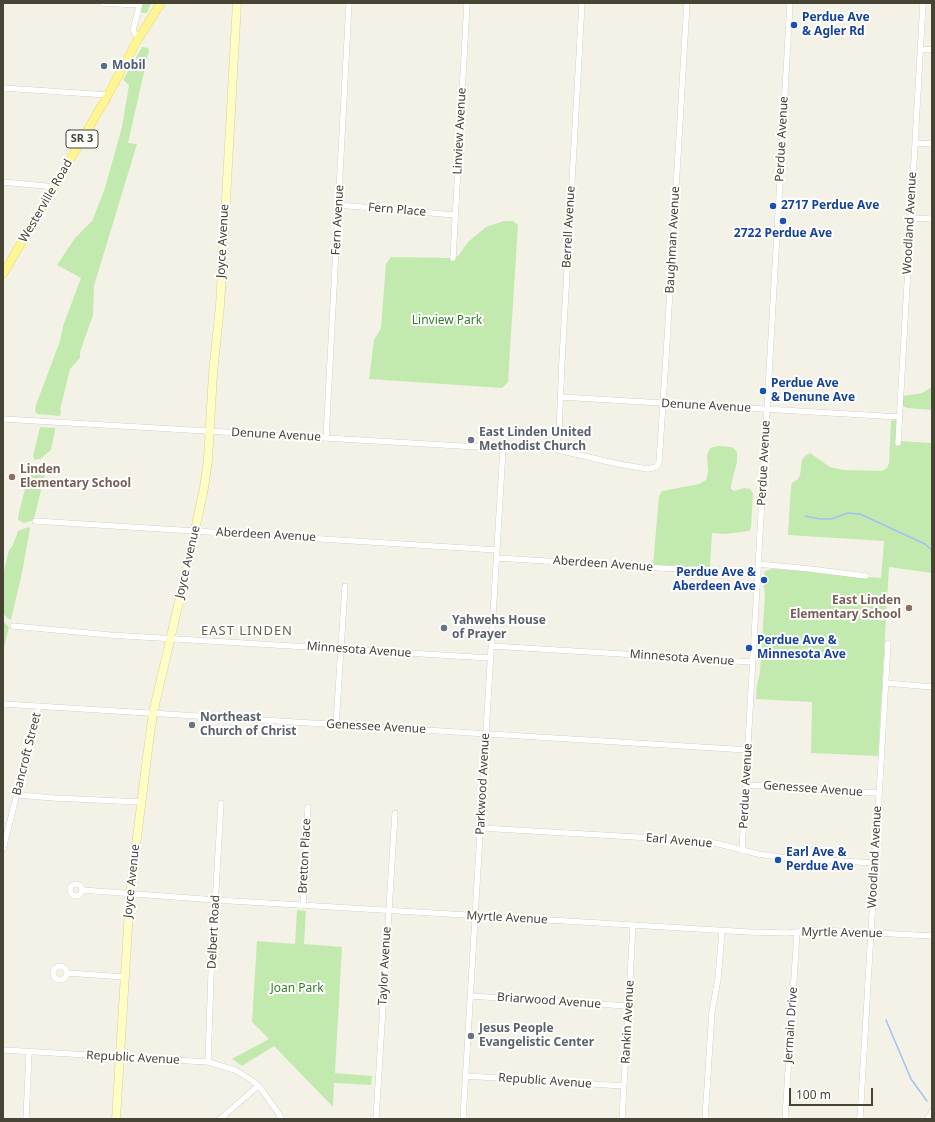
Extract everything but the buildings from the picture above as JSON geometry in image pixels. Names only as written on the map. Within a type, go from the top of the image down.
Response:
[{"type":"main road","name":"Westerville Road","points":[[4,270],[55,187],[138,39],[160,3]]},
{"type":"street","points":[[102,3],[139,4],[133,30],[138,39]]},
{"type":"street","name":"Joyce Avenue","points":[[116,1119],[130,894],[153,713],[195,532],[208,460],[220,306],[237,3]]},
{"type":"street","name":"Fern Avenue","points":[[326,438],[349,3]]},
{"type":"street","name":"Linview Avenue","points":[[452,258],[456,214],[467,3]]},
{"type":"street","name":"Berrell Avenue","points":[[550,448],[557,442],[559,432],[582,3]]},
{"type":"street","name":"Baughman Avenue","points":[[648,469],[653,469],[659,463],[687,3]]},
{"type":"street","name":"Perdue Avenue","points":[[742,851],[790,3]]},
{"type":"street","name":"Woodland Avenue","points":[[898,443],[922,3]]},
{"type":"street","points":[[920,49],[932,50]]},
{"type":"street","points":[[3,88],[108,94]]},
{"type":"street","points":[[915,143],[932,144]]},
{"type":"street","points":[[3,182],[55,187]]},
{"type":"street","name":"Fern Place","points":[[338,205],[456,214]]},
{"type":"street","points":[[910,218],[932,219]]},
{"type":"street","name":"Denune Avenue","points":[[561,397],[899,417]]},
{"type":"street","name":"Denune Avenue","points":[[3,419],[503,448],[550,448],[618,464],[648,469]]},
{"type":"street","name":"Parkwood Avenue","points":[[463,1119],[503,448]]},
{"type":"street","name":"Aberdeen Avenue","points":[[35,521],[497,550]]},
{"type":"street","name":"Aberdeen Avenue","points":[[496,558],[758,574]]},
{"type":"street","points":[[758,564],[810,568],[866,576]]},
{"type":"street","points":[[336,724],[345,586]]},
{"type":"street","name":"Minnesota Avenue","points":[[13,626],[110,635],[490,658]]},
{"type":"street","name":"Woodland Avenue","points":[[860,1119],[888,643]]},
{"type":"street","name":"Minnesota Avenue","points":[[491,646],[753,662]]},
{"type":"street","points":[[886,684],[932,686]]},
{"type":"street","name":"Genessee Avenue","points":[[3,704],[748,750]]},
{"type":"street","name":"Bancroft Street","points":[[3,849],[39,706]]},
{"type":"street","name":"Genessee Avenue","points":[[746,785],[879,793]]},
{"type":"street","points":[[17,795],[141,802]]},
{"type":"street","name":"Delbert Road","points":[[208,1062],[221,803]]},
{"type":"street","name":"Bretton Place","points":[[303,905],[308,807]]},
{"type":"street","name":"Taylor Avenue","points":[[376,1119],[395,813]]},
{"type":"street","name":"Earl Avenue","points":[[481,828],[687,840],[715,843],[742,851],[779,857],[875,864]]},
{"type":"street","name":"Myrtle Avenue","points":[[82,890],[216,900],[722,931],[797,932],[820,930],[932,936]]},
{"type":"street","name":"Rankin Avenue","points":[[622,1119],[633,926]]},
{"type":"street","points":[[705,1119],[712,1011],[718,979],[722,931]]},
{"type":"street","name":"Jermain Drive","points":[[785,1119],[797,932]]},
{"type":"street","points":[[67,973],[124,977]]},
{"type":"street","name":"Briarwood Avenue","points":[[470,996],[628,1006]]},
{"type":"street","name":"Republic Avenue","points":[[3,1050],[208,1062],[235,1070],[258,1086]]},
{"type":"street","points":[[26,1119],[29,1052]]},
{"type":"street","name":"Republic Avenue","points":[[466,1076],[624,1086]]},
{"type":"street","points":[[220,1119],[258,1086],[275,1108],[281,1119]]},
{"type":"street","points":[[928,1119],[932,1111]]},
{"type":"green space","points":[[142,3],[151,3],[146,13],[142,13],[141,11]]},
{"type":"green space","points":[[142,47],[148,48],[149,50],[128,143],[137,144],[94,286],[93,315],[80,352],[80,358],[70,369],[60,410],[60,416],[37,414],[35,411],[36,405],[60,341],[63,326],[81,278],[57,265],[75,238],[92,221],[105,188],[122,127],[129,85],[123,80]]},
{"type":"green space","name":"Linview Park","points":[[504,221],[513,221],[518,225],[508,382],[502,388],[369,379],[374,340],[381,328],[386,264],[391,257],[453,258],[458,256],[468,242],[486,227]]},
{"type":"green space","points":[[932,387],[932,410],[907,408],[902,406],[903,396],[922,393]]},
{"type":"green space","points":[[896,419],[898,422],[898,441],[932,443],[932,573],[889,567],[878,756],[811,753],[812,702],[756,699],[760,672],[765,594],[763,581],[765,571],[772,569],[804,570],[881,578],[884,541],[788,535],[791,487],[792,483],[798,479],[800,475],[802,460],[810,453],[830,467],[844,470],[882,471],[887,468],[889,463],[891,421]]},
{"type":"green space","points":[[40,427],[55,428],[55,430],[51,450],[40,459],[35,460],[33,456]]},
{"type":"green space","points":[[718,446],[732,447],[737,452],[737,462],[731,489],[734,491],[744,488],[750,489],[753,493],[751,528],[749,531],[726,534],[712,533],[710,567],[653,565],[659,496],[662,491],[699,484],[706,480],[708,472],[707,455],[710,448]]},
{"type":"green space","points":[[34,467],[38,472],[44,472],[45,474],[34,519],[24,523],[18,520],[18,517],[30,468]]},
{"type":"green space","points":[[29,527],[22,573],[11,620],[3,613],[3,575],[9,550],[13,545],[18,531]]},
{"type":"green space","points":[[3,621],[9,627],[3,651]]},
{"type":"green space","name":"Joan Park","points":[[297,910],[306,911],[304,944],[342,947],[335,1073],[372,1076],[371,1085],[334,1083],[333,1107],[274,1046],[242,1066],[232,1059],[269,1039],[252,1022],[257,941],[295,944]]},
{"type":"waterway","points":[[805,516],[820,519],[831,519],[848,513],[860,514],[925,544],[932,550]]},
{"type":"waterway","points":[[886,1020],[911,1079],[927,1101]]},
{"type":"place","name":"Perdue Ave & Agler Rd","points":[[794,25]]},
{"type":"place","name":"Mobil","points":[[104,66]]},
{"type":"place","name":"2717 Perdue Ave","points":[[773,206]]},
{"type":"place","name":"2722 Perdue Ave","points":[[783,221]]},
{"type":"place","name":"Perdue Ave & Denune Ave","points":[[763,391]]},
{"type":"place","name":"East Linden United Methodist Church","points":[[471,440]]},
{"type":"place","name":"Linden Elementary School","points":[[12,477]]},
{"type":"place","name":"Perdue Ave & Aberdeen Ave","points":[[764,580]]},
{"type":"place","name":"East Linden Elementary School","points":[[909,608]]},
{"type":"place","name":"Yahwehs House of Prayer","points":[[444,628]]},
{"type":"place","name":"Perdue Ave & Minnesota Ave","points":[[749,648]]},
{"type":"place","name":"Northeast Church of Christ","points":[[192,725]]},
{"type":"place","name":"Earl Ave & Perdue Ave","points":[[778,860]]},
{"type":"place","name":"Jesus People Evangelistic Center","points":[[471,1036]]},
{"type":"district","name":"EAST LINDEN","points":[[247,631]]}]
